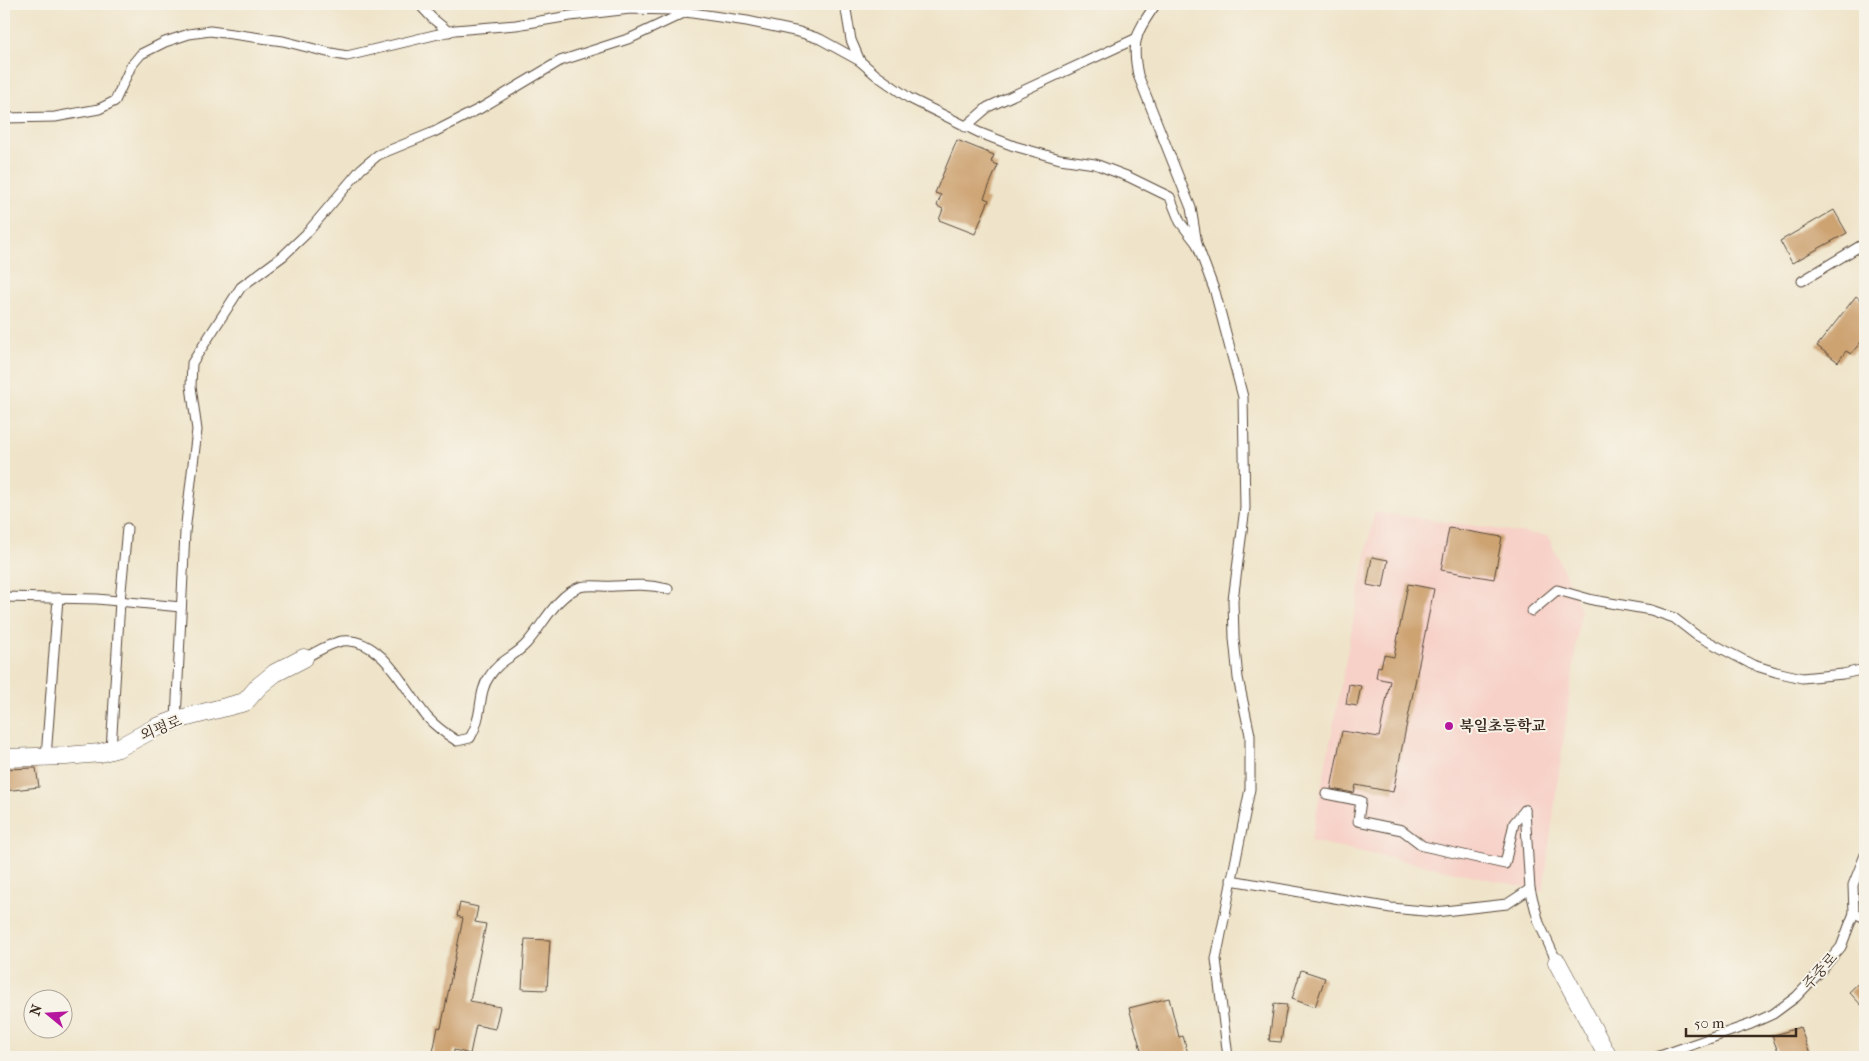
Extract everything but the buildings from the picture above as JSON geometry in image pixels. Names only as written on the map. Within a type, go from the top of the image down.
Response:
[{"type":"street","name":"외평로","points":[[4,758],[100,753],[118,748],[155,728],[176,720],[245,702],[259,686],[275,673],[304,658]]},
{"type":"street","points":[[1557,962],[1608,1057]]},
{"type":"lane","points":[[419,4],[449,32]]},
{"type":"lane","points":[[845,4],[851,40],[860,61]]},
{"type":"lane","points":[[1156,4],[1144,20],[1137,38],[1134,56],[1138,75],[1191,208],[1196,244],[1214,292],[1243,397],[1245,508],[1233,600],[1238,678],[1250,736],[1250,789],[1216,959],[1228,1057]]},
{"type":"lane","points":[[4,118],[55,116],[99,109],[114,101],[131,66],[141,54],[165,42],[189,34],[210,31],[283,41],[331,54],[347,56],[449,32],[516,26],[570,16],[630,9],[672,10],[747,21],[800,32],[820,39],[860,61],[909,98],[965,127],[1014,146],[1060,159],[1095,164],[1129,177],[1170,197],[1180,222],[1196,244]]},
{"type":"lane","points":[[176,720],[185,532],[196,430],[191,386],[192,363],[241,287],[295,245],[340,196],[361,169],[378,156],[434,132],[480,108],[560,61],[631,38],[686,12]]},
{"type":"lane","points":[[965,127],[988,107],[1137,38]]},
{"type":"lane","points":[[1802,281],[1865,243]]},
{"type":"lane","points":[[111,750],[120,601],[127,528]]},
{"type":"lane","points":[[304,658],[342,641],[356,642],[367,646],[380,655],[401,678],[428,718],[442,732],[457,741],[470,738],[477,723],[483,690],[488,677],[501,662],[518,652],[536,634],[553,609],[568,594],[581,587],[634,584],[653,585],[668,589]]},
{"type":"lane","points":[[1532,611],[1557,590],[1593,600],[1651,610],[1674,618],[1696,635],[1753,664],[1776,672],[1802,678],[1843,674],[1865,669]]},
{"type":"lane","points":[[4,597],[120,601],[181,607]]},
{"type":"lane","points":[[46,757],[58,598]]},
{"type":"lane","points":[[1326,794],[1361,801],[1358,821],[1402,830],[1423,846],[1505,864],[1514,823],[1525,810],[1530,889],[1539,924],[1557,962]]},
{"type":"lane","name":"주중로","points":[[1657,1057],[1719,1036],[1773,1014],[1796,997],[1841,947],[1854,913],[1854,885],[1865,855]]},
{"type":"lane","points":[[1231,880],[1391,908],[1435,912],[1507,904],[1530,889]]},
{"type":"lane","points":[[1854,913],[1865,918]]},
{"type":"shaded area","name":"북일초등학교","points":[[1374,512],[1548,536],[1581,610],[1543,891],[1311,841]]},
{"type":"place","name":"북일초등학교","points":[[1449,726]]}]
